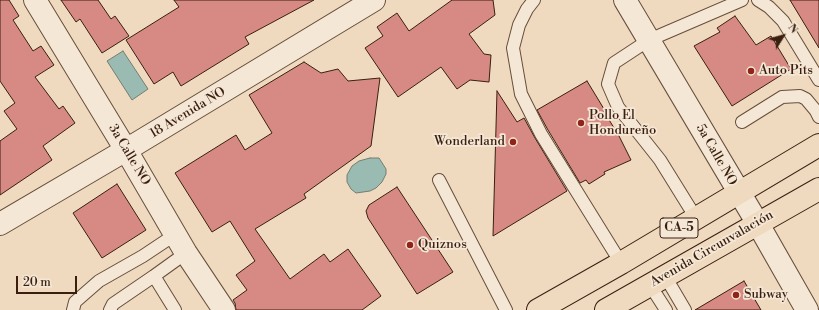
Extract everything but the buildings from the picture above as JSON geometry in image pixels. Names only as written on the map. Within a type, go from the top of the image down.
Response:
[{"type":"highway","name":"CA-5","points":[[538,310],[621,263],[819,145]]},
{"type":"highway","name":"Avenida Circunvalación","points":[[611,309],[657,280],[819,189]]},
{"type":"street","name":"3a Calle NO","points":[[35,0],[181,243],[224,310]]},
{"type":"street","name":"18 Avenida NO","points":[[0,224],[126,150],[374,0]]},
{"type":"street","name":"5a Calle NO","points":[[625,0],[758,224],[807,310]]},
{"type":"lane","points":[[534,0],[527,9],[519,25],[513,48],[521,94],[541,134],[621,263]]},
{"type":"lane","points":[[696,218],[660,160],[618,107],[608,84],[614,63],[649,40],[742,0]]},
{"type":"lane","points":[[758,0],[769,7],[783,21],[819,80]]},
{"type":"lane","points":[[742,122],[782,97],[800,96],[806,99],[819,117]]},
{"type":"lane","points":[[439,180],[506,310]]},
{"type":"lane","points":[[110,310],[113,304],[154,276],[181,243]]},
{"type":"lane","points":[[73,310],[75,302],[99,281],[143,256],[181,243]]},
{"type":"lane","points":[[154,276],[175,310]]},
{"type":"lane","points":[[657,280],[666,310]]},
{"type":"lane","points":[[657,280],[685,310]]},
{"type":"water","points":[[123,51],[148,89],[132,100],[107,61]]},
{"type":"water","points":[[370,158],[379,158],[386,169],[386,174],[382,182],[376,188],[370,191],[356,193],[351,189],[347,182],[347,175],[352,166],[359,161]]},
{"type":"place","name":"Auto Pits","points":[[751,71]]},
{"type":"place","name":"Pollo El Hondureño","points":[[581,123]]},
{"type":"place","name":"Wonderland","points":[[513,142]]},
{"type":"place","name":"Quiznos","points":[[410,245]]},
{"type":"place","name":"Subway","points":[[736,295]]}]
